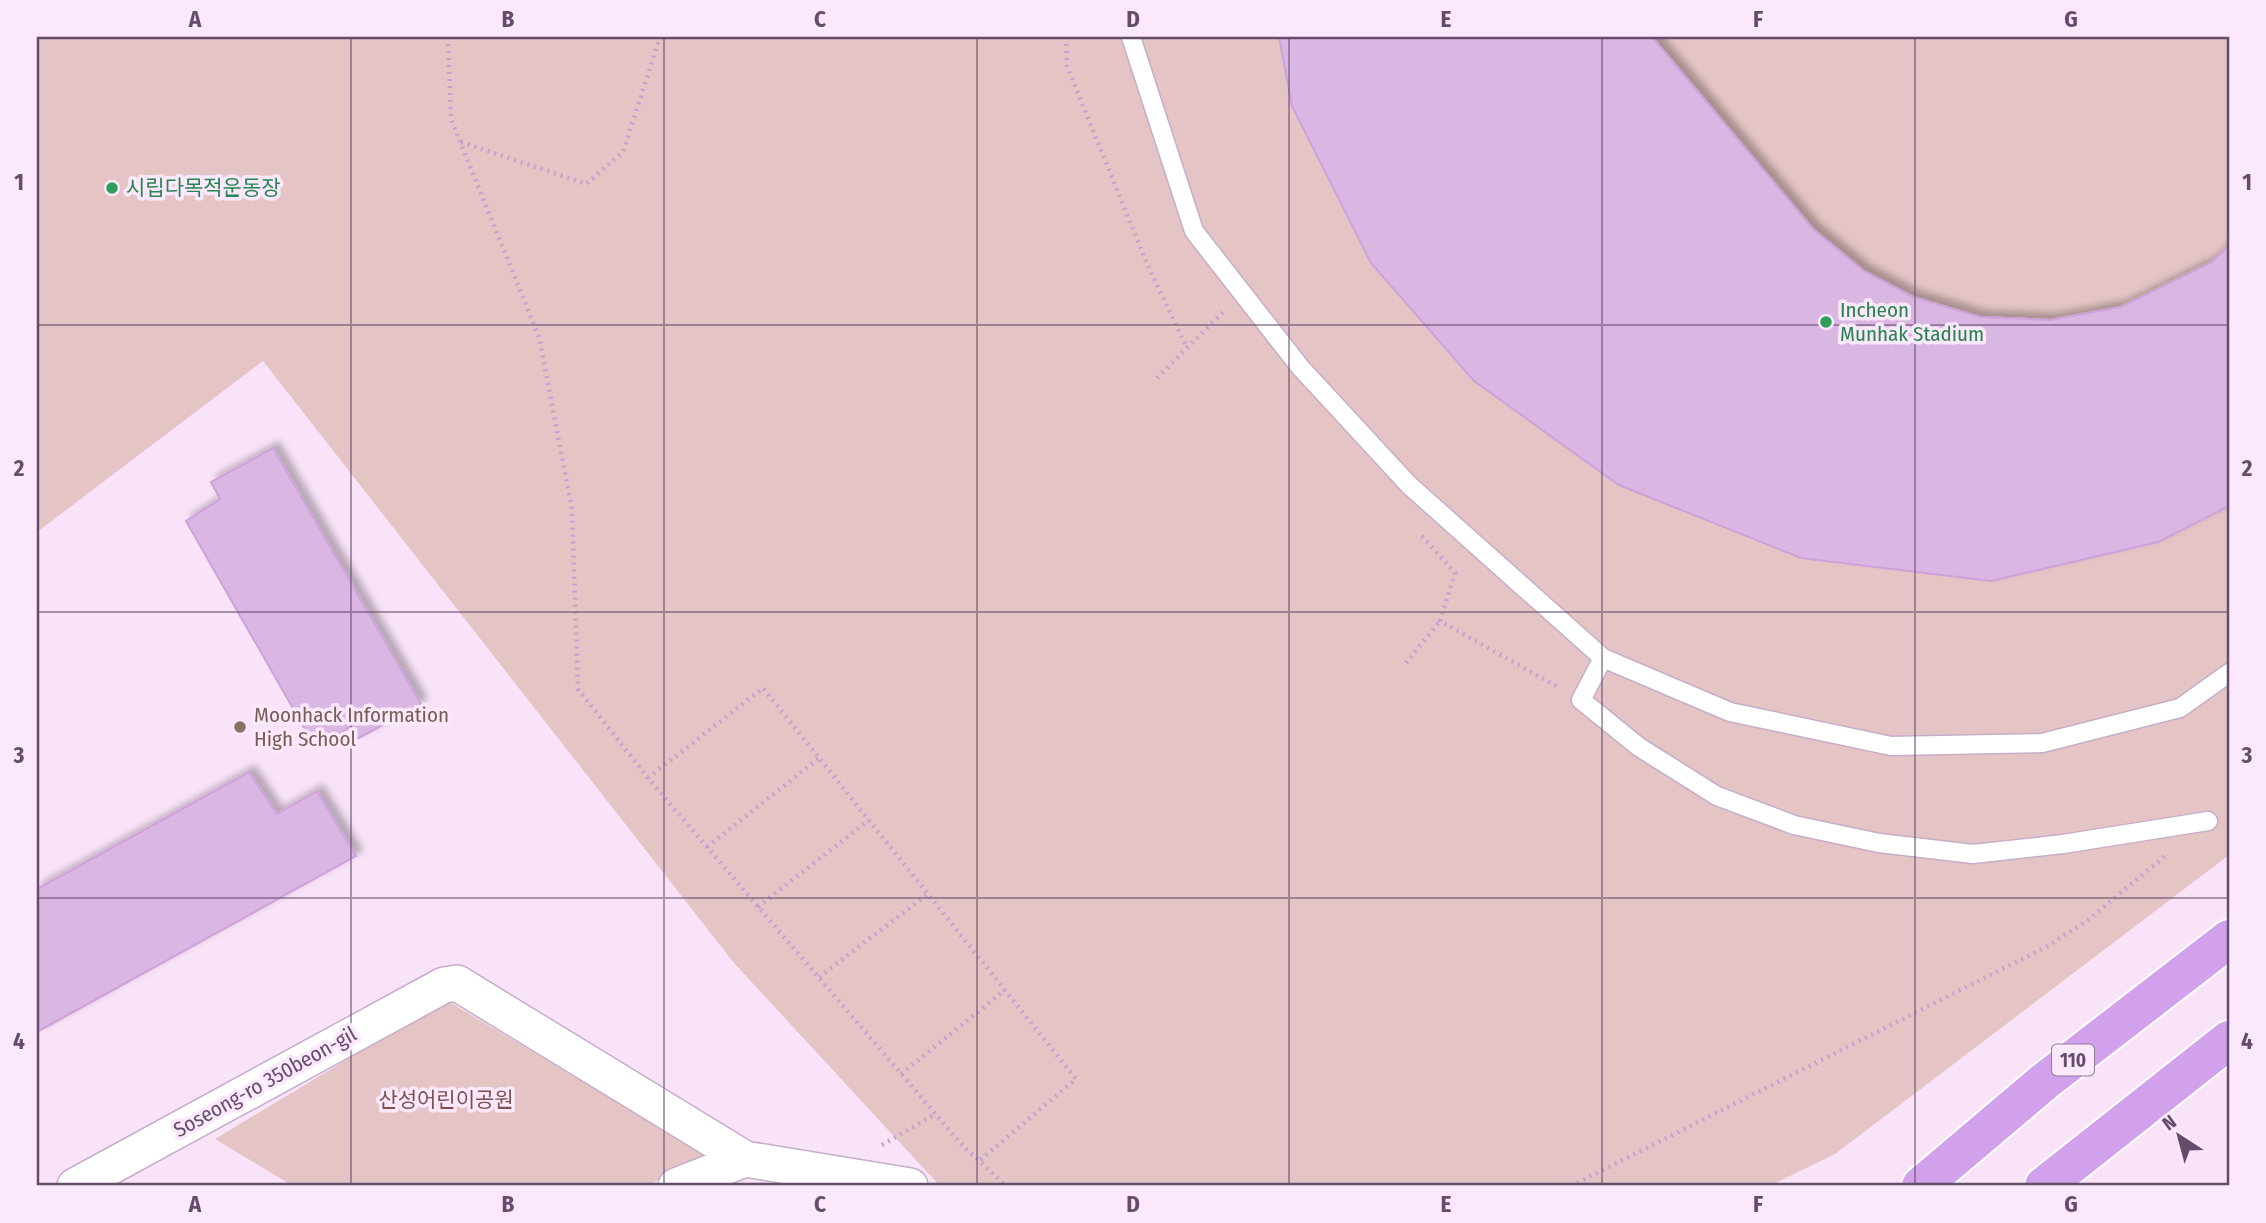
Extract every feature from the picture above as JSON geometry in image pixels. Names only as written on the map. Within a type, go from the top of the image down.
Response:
[{"type":"highway","name":"110","points":[[1921,1186],[2045,1081],[2229,939]]},
{"type":"highway","points":[[2044,1186],[2229,1040]]},
{"type":"street","name":"Soseong-ro 350beon-gil","points":[[75,1186],[444,985],[457,983],[744,1173]]},
{"type":"street","points":[[676,1186],[744,1173],[910,1186]]},
{"type":"lane","points":[[1131,37],[1194,231],[1300,367],[1409,485],[1603,658],[1730,712],[1891,747],[2042,743],[2180,708],[2229,673]]},
{"type":"lane","points":[[1603,658],[1581,700],[1639,747],[1717,796],[1794,825],[1879,843],[1973,854],[2063,844],[2208,821]]},
{"type":"path","points":[[448,37],[451,119],[539,337],[572,509],[578,689],[639,768],[901,1074],[979,1161],[1006,1186]]},
{"type":"path","points":[[460,142],[586,184],[623,152],[660,37]]},
{"type":"path","points":[[1066,37],[1066,66],[1147,264],[1187,348]]},
{"type":"path","points":[[1157,378],[1222,311],[1231,321]]},
{"type":"path","points":[[1406,663],[1440,621],[1455,573],[1420,533]]},
{"type":"path","points":[[1440,621],[1581,700]]},
{"type":"path","points":[[648,778],[763,688],[1076,1079],[979,1161]]},
{"type":"path","points":[[707,846],[819,758]]},
{"type":"path","points":[[758,907],[869,820]]},
{"type":"path","points":[[1571,1186],[2046,947],[2088,920],[2208,821]]},
{"type":"path","points":[[819,978],[928,894]]},
{"type":"path","points":[[901,1074],[1005,990]]},
{"type":"green space","name":"Incheon Munhak Stadium","points":[[37,37],[2229,37],[2229,855],[1835,1154],[1769,1186],[940,1186],[734,963],[263,361],[37,532]]},
{"type":"green space","name":"산성어린이공원","points":[[446,1000],[705,1155],[647,1186],[293,1186],[215,1139]]},
{"type":"building","name":"Incheon Munhak Stadium","points":[[1279,37],[1652,37],[1813,229],[1864,271],[1913,297],[1980,317],[2050,320],[2121,307],[2212,262],[2229,245],[2229,506],[2158,542],[1991,581],[1801,558],[1619,485],[1474,381],[1371,263],[1292,106]]},
{"type":"building","points":[[273,448],[421,704],[357,739],[351,727],[315,747],[186,521],[220,499],[211,482]]},
{"type":"building","points":[[249,772],[277,814],[317,791],[356,856],[37,1032],[37,889]]},
{"type":"place","name":"시립다목적운동장","points":[[112,188]]},
{"type":"place","name":"Incheon Munhak Stadium","points":[[1826,322]]},
{"type":"place","name":"Moonhack Information High School","points":[[240,727]]}]
